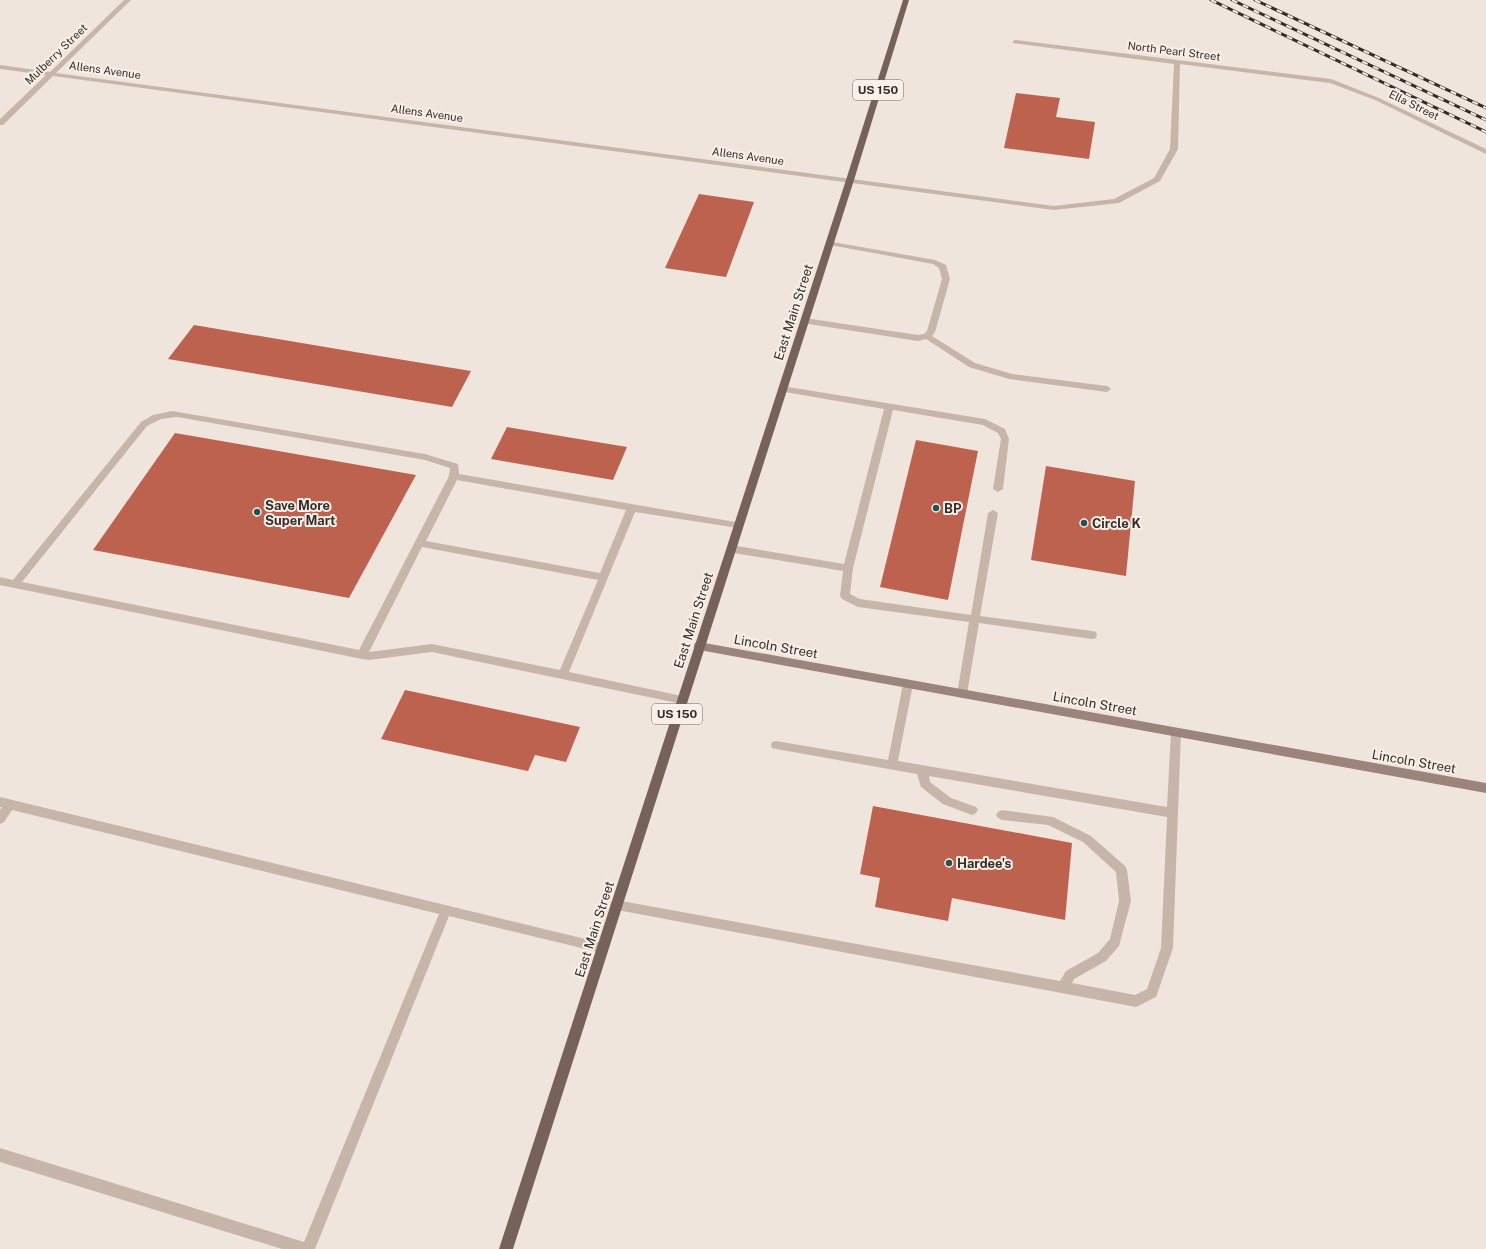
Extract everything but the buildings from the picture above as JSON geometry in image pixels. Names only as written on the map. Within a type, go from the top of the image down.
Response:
[{"type":"main road","name":"East Main Street","points":[[506,1249],[830,243],[906,0]]},
{"type":"street","name":"Mulberry Street","points":[[0,123],[128,0]]},
{"type":"street","name":"North Pearl Street","points":[[1015,42],[1331,81]]},
{"type":"street","name":"Allens Avenue","points":[[0,67],[1054,208],[1116,202],[1157,179],[1174,149],[1177,62]]},
{"type":"street","name":"Ella Street","points":[[1331,81],[1377,99],[1486,152]]},
{"type":"street","points":[[805,321],[918,338],[927,336],[931,332],[946,279],[943,267],[935,262],[830,243]]},
{"type":"street","points":[[927,336],[972,365],[992,371],[1012,376],[1107,389]]},
{"type":"street","points":[[782,389],[985,422],[1002,431],[1005,439],[998,489]]},
{"type":"street","points":[[889,407],[848,568],[845,586],[846,596],[858,603],[1092,635]]},
{"type":"street","points":[[15,584],[144,424],[153,418],[162,415],[177,414],[425,457],[455,466],[454,476],[362,655]]},
{"type":"street","points":[[454,476],[632,508],[738,525]]},
{"type":"street","points":[[563,675],[632,508]]},
{"type":"street","points":[[962,694],[993,513]]},
{"type":"street","points":[[419,543],[603,577]]},
{"type":"street","points":[[731,549],[848,568]]},
{"type":"street","points":[[0,581],[362,655],[397,654],[432,648],[682,700]]},
{"type":"street","name":"Lincoln Street","points":[[699,646],[1486,788]]},
{"type":"street","points":[[892,765],[908,684]]},
{"type":"street","points":[[616,905],[1136,1001],[1152,993],[1167,948],[1176,732]]},
{"type":"street","points":[[776,745],[1172,813]]},
{"type":"street","points":[[922,770],[926,784],[947,802],[972,810]]},
{"type":"street","points":[[0,819],[5,803],[602,948]]},
{"type":"street","points":[[1002,814],[1049,820],[1087,839],[1121,870],[1125,901],[1115,942],[1102,957],[1070,975],[1063,988]]},
{"type":"street","points":[[308,1249],[446,910]]},
{"type":"street","points":[[0,1155],[304,1249]]},
{"type":"railway","points":[[1211,0],[1486,132]]},
{"type":"railway","points":[[1232,0],[1486,120]]},
{"type":"railway","points":[[1255,0],[1486,108]]},
{"type":"place","name":"BP","points":[[936,508]]},
{"type":"place","name":"Save More Super Mart","points":[[257,512]]},
{"type":"place","name":"Circle K","points":[[1084,523]]},
{"type":"place","name":"Hardee's","points":[[949,863]]}]
